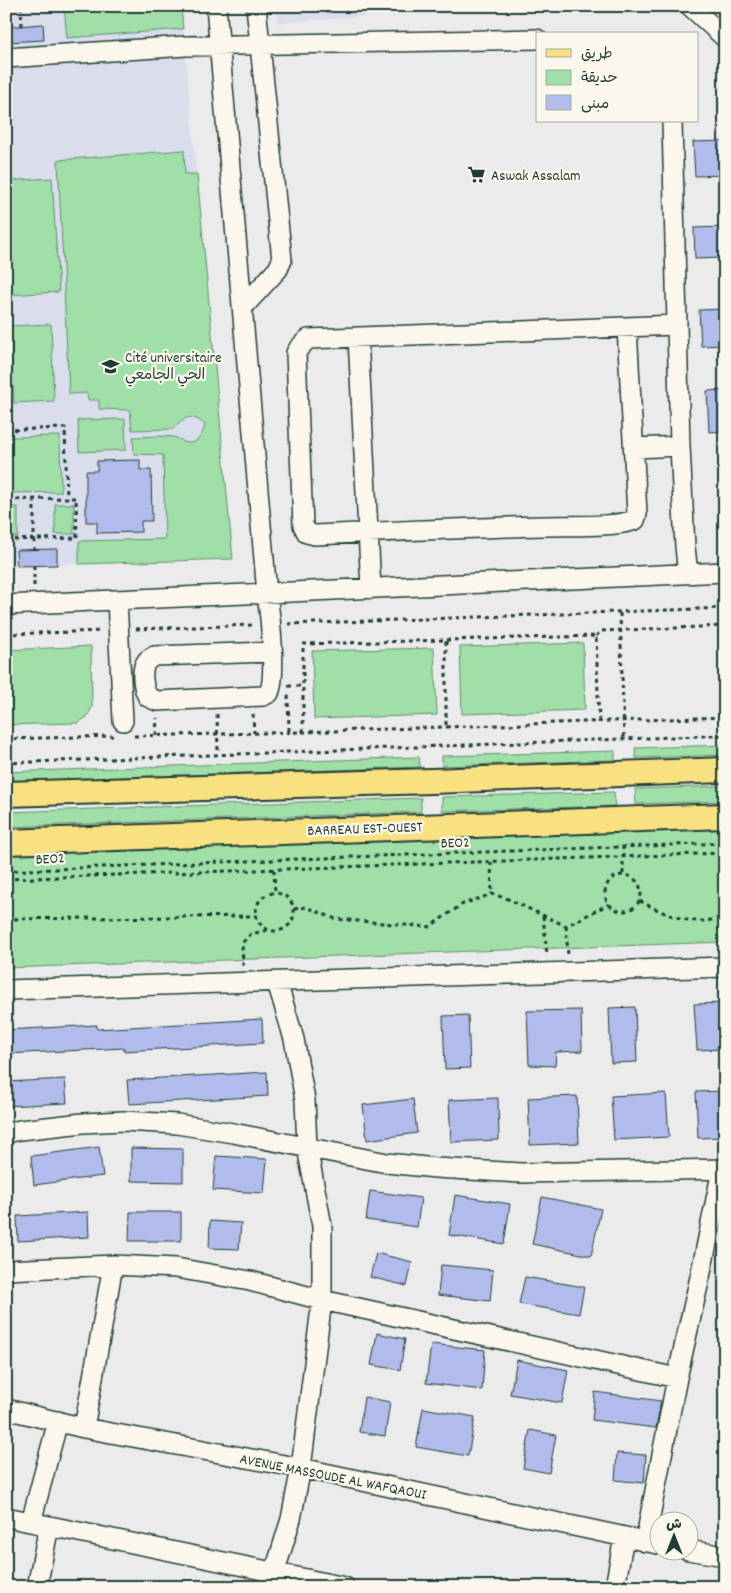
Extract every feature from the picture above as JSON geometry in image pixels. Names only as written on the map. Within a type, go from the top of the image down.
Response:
[{"type":"main road","points":[[6,794],[725,770]]},
{"type":"main road","name":"BARREAU EST-OUEST","points":[[6,842],[725,816]]},
{"type":"street","points":[[216,6],[267,594],[272,625],[272,652],[272,688],[269,693],[263,696],[155,701],[148,697],[144,690],[144,668],[147,661],[154,656],[272,652]]},
{"type":"street","points":[[243,307],[278,269],[282,260],[256,6]]},
{"type":"street","points":[[690,6],[725,38]]},
{"type":"street","points":[[6,58],[186,46],[536,39]]},
{"type":"street","points":[[672,122],[680,446],[684,546],[688,574]]},
{"type":"street","points":[[627,327],[637,514],[635,520],[629,522],[315,535],[307,533],[302,525],[296,354],[308,339],[677,325]]},
{"type":"street","points":[[358,337],[371,589]]},
{"type":"street","points":[[634,448],[680,446]]},
{"type":"street","points":[[6,605],[725,572]]},
{"type":"street","points":[[117,600],[123,731]]},
{"type":"street","points":[[6,990],[725,967]]},
{"type":"street","points":[[273,1580],[291,1519],[302,1468],[322,1300],[322,1226],[307,1147],[303,1091],[294,1040],[277,982]]},
{"type":"street","points":[[6,1134],[20,1130],[123,1121],[177,1124],[387,1163],[480,1171],[522,1173],[723,1170],[677,1378],[657,1510]]},
{"type":"street","points":[[6,1270],[113,1265],[176,1268],[250,1281],[322,1300],[677,1378]]},
{"type":"street","points":[[84,1428],[113,1265]]},
{"type":"street","name":"AVENUE MASSOUDE AL WAFQAOUI","points":[[6,1409],[84,1428],[302,1468],[648,1542]]},
{"type":"street","points":[[37,1587],[40,1524],[58,1421]]},
{"type":"street","points":[[6,1517],[273,1580],[345,1587]]},
{"type":"street","points":[[615,1587],[624,1537]]},
{"type":"street","points":[[698,1552],[725,1556]]},
{"type":"path","points":[[21,6],[22,26]]},
{"type":"path","points":[[6,430],[65,428],[67,498]]},
{"type":"path","points":[[6,500],[76,498],[77,538],[6,540]]},
{"type":"path","points":[[34,499],[34,550]]},
{"type":"path","points":[[6,634],[725,608]]},
{"type":"path","points":[[620,613],[624,738]]},
{"type":"path","points":[[303,732],[303,644],[596,636],[601,631],[725,626]]},
{"type":"path","points":[[596,636],[599,722]]},
{"type":"path","points":[[446,640],[446,727]]},
{"type":"path","points":[[216,698],[218,754]]},
{"type":"path","points":[[6,739],[123,731],[217,734],[725,717]]},
{"type":"path","points":[[6,763],[725,735]]},
{"type":"path","name":"BEO2","points":[[6,871],[725,843]]},
{"type":"path","points":[[623,846],[623,875]]},
{"type":"path","points":[[6,879],[725,853]]},
{"type":"path","points":[[491,862],[492,894]]},
{"type":"path","points":[[274,870],[275,893]]},
{"type":"path","points":[[623,875],[638,881],[642,895],[636,906],[626,910],[620,910],[609,904],[606,898],[607,885],[615,876],[623,875]]},
{"type":"path","points":[[244,983],[242,943],[251,934],[269,930],[282,930],[291,922],[294,909],[287,897],[275,893],[262,898],[256,909],[256,916],[263,926],[269,930]]},
{"type":"path","points":[[294,909],[306,906],[336,919],[429,927],[464,904],[492,894],[508,899],[566,926]]},
{"type":"path","points":[[640,901],[680,919],[715,920],[725,915]]},
{"type":"path","points":[[566,926],[609,904]]},
{"type":"path","points":[[543,915],[549,973]]},
{"type":"path","points":[[6,919],[256,916]]},
{"type":"path","points":[[566,926],[569,972]]},
{"type":"shaded area","name":"Cité universitaire الحي الجامعي","points":[[6,6],[181,6],[233,559],[6,566]]},
{"type":"shaded area","points":[[276,6],[459,6],[458,9],[278,23]]},
{"type":"green space","points":[[64,6],[181,6],[183,29],[67,38]]},
{"type":"green space","points":[[184,150],[185,174],[197,174],[233,559],[79,564],[79,541],[165,539],[163,455],[134,454],[133,437],[168,436],[192,443],[198,439],[205,425],[196,419],[188,418],[181,421],[173,429],[132,430],[130,410],[99,409],[99,400],[88,400],[87,393],[69,394],[58,160]]},
{"type":"green space","points":[[52,178],[59,292],[6,295],[6,181]]},
{"type":"green space","points":[[51,324],[54,401],[14,403],[10,326]]},
{"type":"green space","points":[[125,419],[126,450],[79,452],[78,420]]},
{"type":"green space","points":[[60,436],[61,492],[9,493],[7,437]]},
{"type":"green space","points":[[55,504],[74,504],[74,534],[55,534]]},
{"type":"green space","points":[[6,507],[18,507],[18,537],[6,537]]},
{"type":"green space","points":[[583,643],[585,710],[462,714],[460,647]]},
{"type":"green space","points":[[91,646],[92,707],[87,717],[78,723],[6,725],[6,650]]},
{"type":"green space","points":[[434,648],[437,715],[314,719],[312,651]]},
{"type":"green space","points":[[725,745],[725,755],[636,758],[635,748]]},
{"type":"green space","points":[[615,751],[615,760],[442,766],[442,756]]},
{"type":"green space","points":[[419,757],[420,767],[6,781],[6,772]]},
{"type":"green space","points":[[725,786],[725,801],[636,804],[635,789]]},
{"type":"green space","points":[[614,792],[615,806],[442,811],[442,797]]},
{"type":"green space","points":[[421,798],[421,812],[6,827],[6,812]]},
{"type":"green space","points":[[725,829],[725,942],[6,968],[6,853]]},
{"type":"building","points":[[43,24],[44,40],[6,42],[6,27]]},
{"type":"building","points":[[725,141],[725,175],[695,176],[693,142]]},
{"type":"building","points":[[725,227],[725,258],[695,259],[694,228]]},
{"type":"building","points":[[725,309],[725,345],[701,346],[699,310]]},
{"type":"building","points":[[725,390],[725,431],[709,432],[707,391]]},
{"type":"building","points":[[140,460],[140,470],[151,470],[152,521],[141,521],[141,532],[97,533],[97,522],[86,522],[86,471],[97,471],[97,461]]},
{"type":"building","points":[[57,549],[57,565],[17,566],[16,550]]},
{"type":"building","points":[[725,1003],[725,1049],[697,1050],[694,1004]]},
{"type":"building","points":[[635,1007],[637,1062],[611,1063],[609,1008]]},
{"type":"building","points":[[581,1010],[582,1051],[556,1052],[555,1066],[529,1065],[527,1011]]},
{"type":"building","points":[[468,1015],[470,1068],[445,1069],[443,1016]]},
{"type":"building","points":[[262,1019],[263,1043],[124,1051],[124,1048],[6,1054],[6,1030],[97,1025],[97,1029]]},
{"type":"building","points":[[267,1072],[268,1096],[129,1104],[127,1080]]},
{"type":"building","points":[[65,1079],[67,1103],[6,1106],[6,1082]]},
{"type":"building","points":[[725,1091],[725,1137],[698,1138],[696,1092]]},
{"type":"building","points":[[666,1093],[669,1137],[614,1140],[611,1096]]},
{"type":"building","points":[[577,1096],[579,1143],[530,1145],[528,1098]]},
{"type":"building","points":[[498,1098],[499,1140],[451,1142],[449,1100]]},
{"type":"building","points":[[413,1099],[417,1133],[367,1140],[363,1105]]},
{"type":"building","points":[[99,1147],[103,1176],[34,1185],[31,1156]]},
{"type":"building","points":[[131,1148],[183,1149],[183,1182],[131,1181]]},
{"type":"building","points":[[216,1156],[267,1159],[264,1193],[213,1190]]},
{"type":"building","points":[[370,1191],[421,1198],[417,1227],[366,1220]]},
{"type":"building","points":[[455,1195],[510,1204],[504,1244],[449,1235]]},
{"type":"building","points":[[542,1197],[601,1209],[591,1256],[532,1244]]},
{"type":"building","points":[[88,1212],[89,1237],[18,1241],[17,1216]]},
{"type":"building","points":[[130,1212],[181,1212],[181,1241],[129,1241]]},
{"type":"building","points":[[210,1221],[241,1223],[239,1249],[209,1248]]},
{"type":"building","points":[[376,1253],[412,1262],[407,1286],[370,1277]]},
{"type":"building","points":[[441,1265],[493,1270],[490,1301],[438,1295]]},
{"type":"building","points":[[525,1277],[584,1287],[579,1314],[519,1304]]},
{"type":"building","points":[[377,1333],[405,1339],[400,1370],[371,1365]]},
{"type":"building","points":[[431,1344],[485,1350],[482,1390],[426,1383]]},
{"type":"building","points":[[517,1360],[568,1370],[562,1403],[510,1394]]},
{"type":"building","points":[[595,1392],[661,1401],[656,1428],[592,1420]]},
{"type":"building","points":[[364,1397],[390,1402],[385,1436],[359,1432]]},
{"type":"building","points":[[423,1408],[475,1417],[468,1456],[416,1447]]},
{"type":"building","points":[[530,1430],[556,1435],[549,1473],[523,1468]]},
{"type":"building","points":[[617,1453],[646,1455],[644,1483],[615,1480]]},
{"type":"place","name":"Aswak Assalam","points":[[477,175]]},
{"type":"place","name":"Cité universitaire الحي الجامعي","points":[[111,366]]}]
